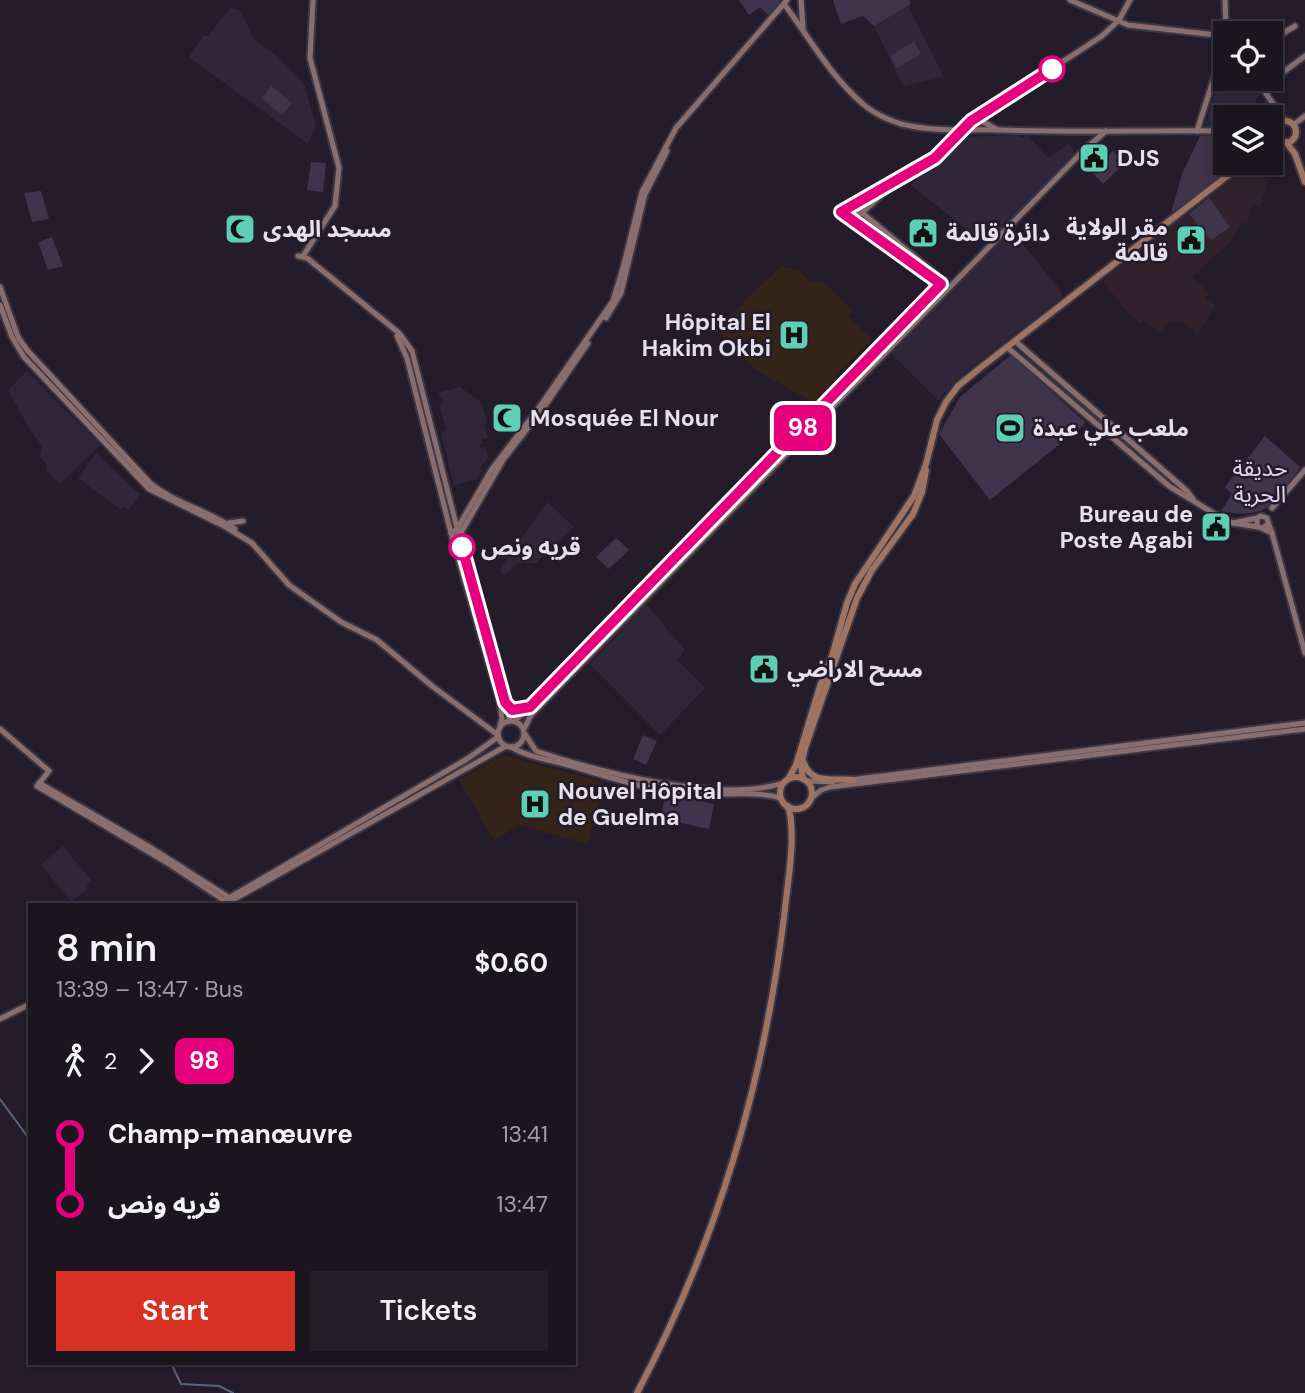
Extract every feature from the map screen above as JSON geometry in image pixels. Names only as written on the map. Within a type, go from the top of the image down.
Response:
[{"type":"main road","points":[[1285,121],[1293,125],[1296,132],[1290,140]]},
{"type":"main road","points":[[1283,138],[1290,140]]},
{"type":"main road","points":[[1290,140],[1305,182]]},
{"type":"main road","points":[[637,1393],[664,1343],[706,1243],[749,1111],[761,1059],[782,935],[792,825],[788,806],[780,793],[796,765],[851,594],[866,567],[910,504],[946,402],[968,378],[1229,175]]},
{"type":"main road","points":[[792,825],[810,799],[811,790],[805,780],[802,758],[857,598],[872,570],[913,514],[926,480],[926,464]]},
{"type":"main road","points":[[802,758],[808,773],[815,778],[853,780]]},
{"type":"main road","points":[[786,781],[805,780]]},
{"type":"main road","points":[[788,806],[803,806]]},
{"type":"street","points":[[227,901],[467,759],[498,736],[502,719],[407,358],[393,330],[300,256],[335,206],[339,167],[310,58],[313,0]]},
{"type":"street","points":[[802,0],[803,29]]},
{"type":"street","points":[[1070,0],[1128,25],[1213,34]]},
{"type":"street","points":[[943,130],[970,122],[1102,36],[1119,20],[1130,0]]},
{"type":"street","points":[[1225,0],[1225,21]]},
{"type":"street","points":[[454,531],[492,469],[541,405],[613,301],[624,268],[643,188],[677,128],[785,2],[832,72],[864,106],[909,126],[963,131],[1058,133],[1213,131]]},
{"type":"street","points":[[1283,33],[1295,26]]},
{"type":"street","points":[[1283,72],[1305,55]]},
{"type":"street","points":[[1197,131],[1213,81]]},
{"type":"street","points":[[1264,91],[1285,121]]},
{"type":"street","points":[[980,131],[987,111]]},
{"type":"street","points":[[1293,125],[1305,116]]},
{"type":"street","points":[[976,118],[998,130]]},
{"type":"street","points":[[948,287],[841,212],[935,158],[970,122]]},
{"type":"street","points":[[459,536],[503,460],[544,407],[619,298],[645,194],[677,128]]},
{"type":"street","points":[[943,130],[950,143]]},
{"type":"street","points":[[227,901],[509,747],[520,744],[531,715],[948,287],[1106,131]]},
{"type":"street","points":[[1079,132],[1085,136],[1083,151]]},
{"type":"street","points":[[850,219],[863,212],[898,178]]},
{"type":"street","points":[[854,206],[942,283]]},
{"type":"street","points":[[500,726],[512,721],[530,707],[942,283]]},
{"type":"street","points":[[0,288],[18,337],[27,350],[150,483],[235,529]]},
{"type":"street","points":[[0,305],[12,337],[24,357],[149,489],[252,543],[289,585],[341,622],[377,640],[509,747],[662,789],[694,794],[765,794],[781,798]]},
{"type":"street","points":[[1015,341],[1187,491],[1195,502]]},
{"type":"street","points":[[1007,347],[1169,486],[1233,523],[1261,528],[1272,533]]},
{"type":"street","points":[[1261,528],[1272,508],[1305,470]]},
{"type":"street","points":[[1233,523],[1264,519]]},
{"type":"street","points":[[1261,528],[1256,522],[1264,519]]},
{"type":"street","points":[[1264,519],[1272,533],[1305,653]]},
{"type":"street","points":[[226,523],[243,520]]},
{"type":"street","points":[[454,531],[459,536],[512,721]]},
{"type":"street","points":[[505,702],[512,710],[530,707]]},
{"type":"street","points":[[512,721],[521,724],[536,751],[670,785],[710,789],[765,788],[786,781]]},
{"type":"street","points":[[805,780],[820,783],[853,780],[1305,723]]},
{"type":"street","points":[[0,729],[49,771],[38,785],[153,849],[227,901]]},
{"type":"street","points":[[810,799],[817,792],[830,787],[1305,729]]},
{"type":"street","points":[[0,1019],[28,1005]]},
{"type":"shaded area","points":[[908,6],[944,77],[903,86],[874,26]]},
{"type":"shaded area","points":[[230,8],[240,10],[254,39],[273,53],[304,84],[316,126],[308,144],[189,57],[203,36],[208,36]]},
{"type":"shaded area","points":[[1215,91],[1261,91],[1253,105],[1213,105],[1213,126],[1205,126]]},
{"type":"shaded area","points":[[1017,135],[1021,138],[1027,135],[1048,158],[1068,144],[1073,148],[1074,154],[986,245],[911,185],[960,137]]},
{"type":"shaded area","name":"مقر الولاية قالمة","points":[[1236,175],[1270,175],[1260,207],[1253,205],[1247,224],[1241,223],[1229,243],[1192,277],[1210,293],[1205,298],[1215,305],[1198,334],[1182,322],[1170,322],[1160,334],[1143,320],[1140,323],[1120,305],[1102,282],[1184,214],[1187,215]]},
{"type":"shaded area","points":[[1008,235],[1016,236],[1061,291],[1062,297],[966,371],[939,401],[890,352]]},
{"type":"shaded area","name":"Hôpital El Hakim Okbi","points":[[781,266],[799,270],[810,281],[827,284],[853,312],[849,316],[872,340],[835,376],[837,379],[832,383],[834,387],[816,404],[754,369],[716,330]]},
{"type":"shaded area","points":[[27,371],[100,445],[60,484],[45,469],[48,466],[40,457],[42,446],[8,390]]},
{"type":"shaded area","points":[[460,387],[482,403],[488,438],[481,440],[482,443],[479,444],[480,448],[485,447],[488,458],[479,468],[482,470],[478,479],[454,485],[441,434],[446,429],[440,407],[443,401],[438,393]]},
{"type":"shaded area","points":[[96,453],[140,495],[129,510],[123,507],[120,509],[78,478]]},
{"type":"shaded area","points":[[547,502],[574,527],[536,563],[518,563],[504,575],[499,570]]},
{"type":"shaded area","points":[[646,604],[685,650],[677,660],[705,688],[660,735],[590,664]]},
{"type":"shaded area","name":"Nouvel Hôpital de Guelma","points":[[502,755],[604,782],[588,844],[519,825],[494,841],[459,780]]},
{"type":"shaded area","points":[[63,846],[91,880],[86,885],[88,888],[71,902],[41,864]]},
{"type":"green space","points":[[739,0],[780,2],[768,15],[760,7],[749,15]]},
{"type":"green space","points":[[833,0],[909,0],[911,4],[874,26],[863,16],[841,24]]},
{"type":"green space","points":[[914,41],[921,54],[897,68],[890,56]]},
{"type":"green space","points":[[271,86],[292,103],[282,115],[262,98]]},
{"type":"green space","points":[[1213,135],[1213,175],[1223,175],[1171,213],[1182,174],[1200,136]]},
{"type":"green space","points":[[1113,151],[1125,163],[1103,184],[1092,172]]},
{"type":"green space","points":[[311,162],[326,163],[323,192],[307,190]]},
{"type":"green space","points":[[41,191],[49,219],[32,222],[24,193]]},
{"type":"green space","points":[[1209,197],[1230,227],[1211,240],[1189,214]]},
{"type":"green space","points":[[52,237],[63,266],[48,270],[38,242]]},
{"type":"green space","name":"ملعب علي عبدة","points":[[1011,355],[1086,423],[990,500],[939,434],[960,397]]},
{"type":"green space","name":"حديقة الحرية","points":[[1265,436],[1300,467],[1269,506],[1250,513],[1221,511],[1232,494],[1225,487]]},
{"type":"green space","points":[[616,538],[629,550],[609,569],[596,557]]},
{"type":"green space","points":[[643,735],[657,741],[646,765],[633,759]]},
{"type":"green space","points":[[666,793],[714,804],[709,829],[660,818]]},
{"type":"waterway","points":[[0,1099],[28,1137]]},
{"type":"waterway","points":[[172,1365],[181,1384],[219,1386],[233,1393]]},
{"type":"bus line","name":"98","points":[[462,547],[505,702],[512,710],[523,710],[530,707],[672,563],[941,284],[841,212],[935,158],[971,121],[1052,69]]},
{"type":"place","name":"DJS","points":[[1094,158]]},
{"type":"place","name":"مسجد الهدى","points":[[240,229]]},
{"type":"place","name":"دائرة قالمة","points":[[923,233]]},
{"type":"place","name":"مقر الولاية قالمة","points":[[1191,240]]},
{"type":"place","name":"Hôpital El Hakim Okbi","points":[[794,335]]},
{"type":"place","name":"Mosquée El Nour","points":[[507,418]]},
{"type":"place","name":"ملعب علي عبدة","points":[[1010,428]]},
{"type":"place","name":"Bureau de Poste Agabi","points":[[1216,527]]},
{"type":"place","name":"قريه ونص","points":[[462,547]]},
{"type":"place","name":"مسح الاراضي","points":[[764,669]]},
{"type":"place","name":"Nouvel Hôpital de Guelma","points":[[535,804]]}]
